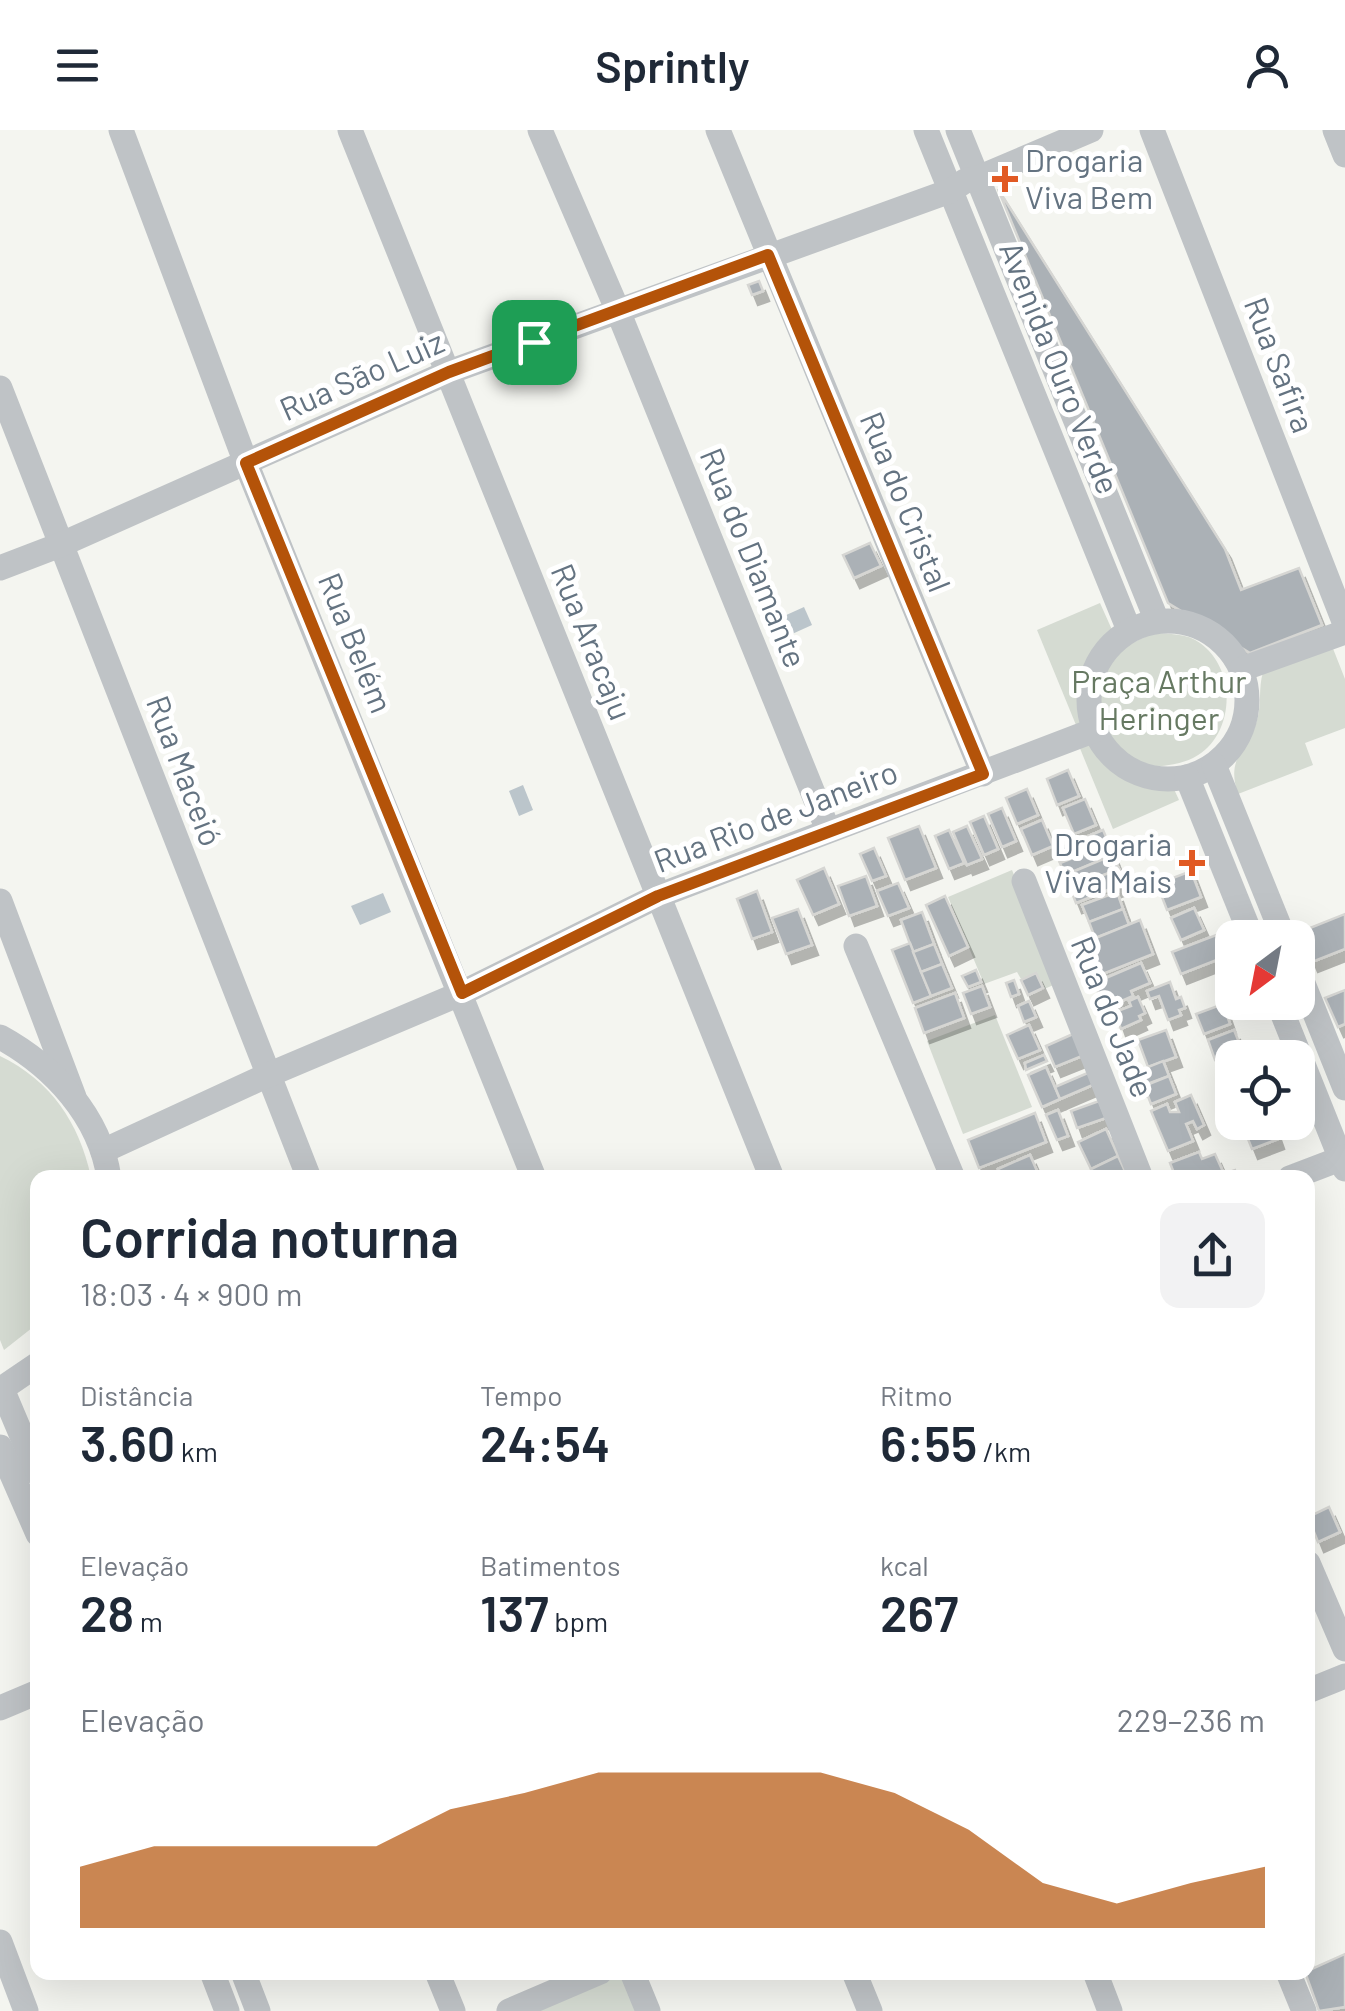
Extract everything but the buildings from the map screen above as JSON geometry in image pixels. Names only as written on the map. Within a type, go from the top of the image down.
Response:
[{"type":"street","name":"Rua Belém","points":[[121,130],[246,463],[531,1170]]},
{"type":"street","name":"Rua Aracaju","points":[[350,130],[769,1170]]},
{"type":"street","name":"Rua do Diamante","points":[[540,130],[618,311],[828,830]]},
{"type":"street","name":"Rua do Cristal","points":[[718,130],[983,774]]},
{"type":"street","name":"Avenida Ouro Verde","points":[[926,130],[1129,630]]},
{"type":"street","name":"Avenida Ouro Verde","points":[[958,130],[1157,621]]},
{"type":"street","name":"Rua São Luiz","points":[[0,568],[449,372],[950,191],[965,181],[1091,130]]},
{"type":"street","name":"Rua Safira","points":[[1152,130],[1345,624]]},
{"type":"street","points":[[1335,130],[1345,155]]},
{"type":"street","name":"Rua Maceió","points":[[0,388],[306,1170]]},
{"type":"street","points":[[1157,621],[1198,626],[1216,636],[1242,669],[1247,690],[1247,712],[1230,750],[1214,765],[1188,777],[1165,779],[1133,770],[1107,749],[1095,730],[1089,698],[1096,666],[1129,630],[1157,621]]},
{"type":"street","points":[[1242,669],[1345,632]]},
{"type":"street","name":"Rua Rio de Janeiro","points":[[108,1170],[268,1075],[462,993],[658,896],[1095,730]]},
{"type":"street","points":[[1214,765],[1277,920]]},
{"type":"street","points":[[1188,777],[1245,920]]},
{"type":"street","name":"Rua do Jade","points":[[1024,880],[1138,1170]]},
{"type":"street","points":[[0,901],[74,1097],[108,1170]]},
{"type":"street","points":[[856,946],[950,1170]]},
{"type":"street","points":[[1315,1013],[1345,1088]]},
{"type":"street","points":[[1285,1020],[1344,1161],[1315,1170]]},
{"type":"street","points":[[0,1038],[42,1063],[74,1097]]},
{"type":"street","points":[[30,1369],[1,1389],[30,1456]]},
{"type":"street","points":[[0,1446],[30,1515]]},
{"type":"street","points":[[1315,1579],[1345,1649]]},
{"type":"street","points":[[1315,1688],[1345,1676]]},
{"type":"street","points":[[0,1708],[30,1695]]},
{"type":"street","points":[[0,1942],[26,2011]]},
{"type":"street","points":[[215,1980],[227,2011]]},
{"type":"street","points":[[245,1980],[258,2011]]},
{"type":"street","points":[[440,1980],[453,2011]]},
{"type":"street","points":[[509,2011],[581,1980]]},
{"type":"street","points":[[635,1980],[648,2011]]},
{"type":"street","points":[[857,1980],[870,2011]]},
{"type":"street","points":[[1097,1980],[1110,2011]]},
{"type":"street","points":[[1291,1980],[1304,2011]]},
{"type":"green space","points":[[1100,603],[1113,632],[1095,652],[1084,673],[1082,723],[1076,725],[1037,630]]},
{"type":"green space","name":"Praça Arthur Heringer","points":[[1153,633],[1184,636],[1200,643],[1221,669],[1226,703],[1224,720],[1207,748],[1182,762],[1146,768],[1121,753],[1100,732],[1093,698],[1098,675],[1112,656]]},
{"type":"green space","points":[[1332,646],[1345,679],[1345,728],[1305,743],[1313,765],[1238,794],[1234,770],[1257,720],[1263,672]]},
{"type":"green space","points":[[1088,743],[1121,776],[1173,787],[1179,800],[1113,829],[1079,746]]},
{"type":"green space","points":[[1012,870],[1058,983],[1042,990],[1035,974],[1021,979],[1017,972],[984,984],[948,897]]},
{"type":"green space","points":[[995,1015],[1032,1107],[963,1134],[927,1041]]},
{"type":"green space","points":[[0,1056],[34,1078],[60,1105],[79,1138],[89,1170],[30,1170],[30,1330],[4,1350],[0,1340]]},
{"type":"green space","points":[[608,1980],[628,1980],[641,2011],[531,2011]]},
{"type":"shaded area","points":[[804,607],[812,625],[781,639],[773,621]]},
{"type":"shaded area","points":[[523,785],[533,810],[519,816],[509,791]]},
{"type":"shaded area","points":[[383,893],[391,912],[360,925],[351,906]]},
{"type":"place","name":"Drogaria Viva Bem","points":[[1005,179]]},
{"type":"place","name":"Drogaria Viva Mais","points":[[1192,863]]},
{"type":"route","points":[[768,255],[983,774],[658,896],[462,993],[246,463],[449,372],[534,342],[768,255]]}]
